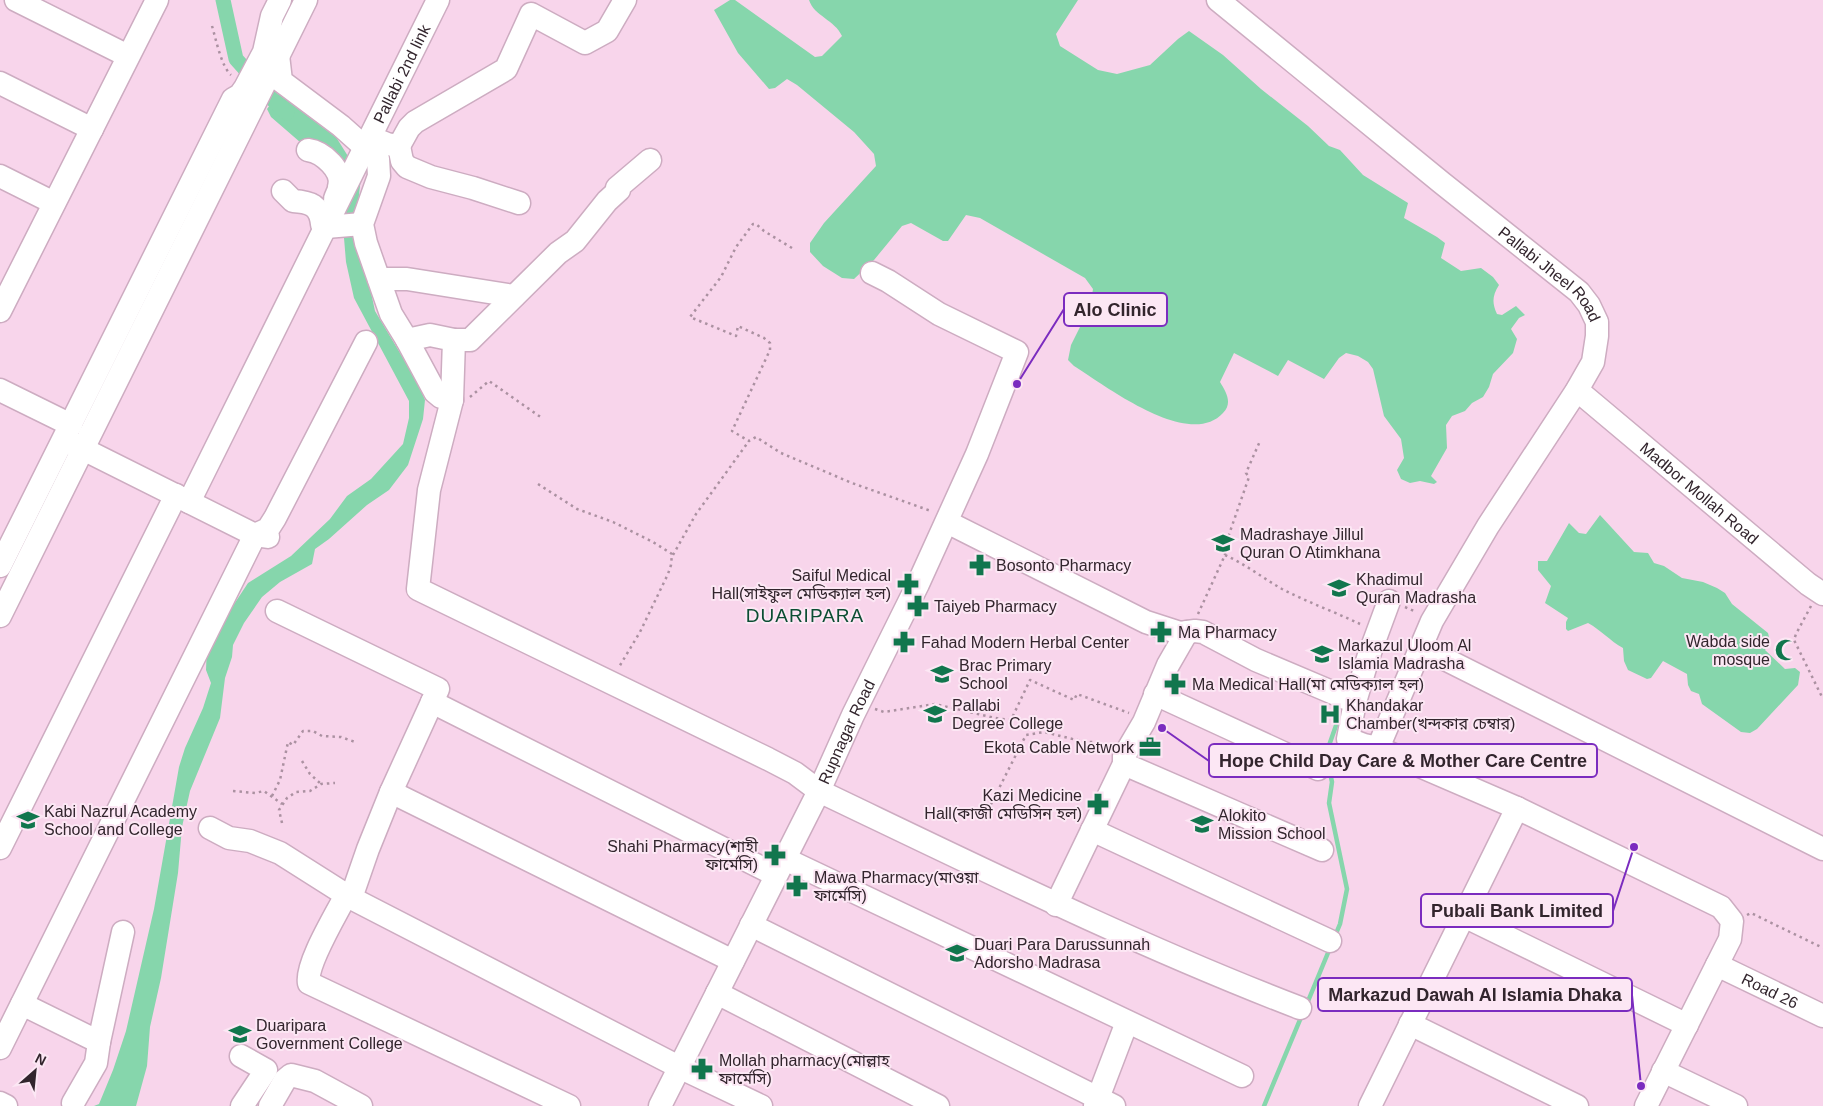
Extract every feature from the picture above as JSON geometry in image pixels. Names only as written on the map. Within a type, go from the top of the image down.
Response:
[{"type":"street","points":[[16,0],[128,56]]},
{"type":"street","points":[[0,311],[6,283],[54,203],[157,0]]},
{"type":"street","points":[[280,0],[272,16],[272,58],[281,81],[367,144],[399,146]]},
{"type":"street","points":[[0,566],[73,438],[247,98],[306,0]]},
{"type":"street","name":"Pallabi 2nd link","points":[[332,220],[438,0]]},
{"type":"street","points":[[519,203],[474,188],[431,177],[407,166],[402,161],[399,146],[414,122],[506,69],[528,5],[586,43],[607,31],[625,0]]},
{"type":"street","name":"Pallabi Jheel Road","points":[[1218,0],[1579,292],[1589,305],[1597,322],[1593,362],[1577,390],[1488,526],[1432,621],[1378,748]]},
{"type":"street","points":[[0,83],[92,129]]},
{"type":"street","points":[[367,144],[370,154],[378,159],[379,176],[361,224],[366,243],[391,314],[434,392],[452,402]]},
{"type":"street","points":[[0,848],[183,498],[332,220],[330,211],[340,186],[336,171],[322,155],[308,150]]},
{"type":"street","points":[[407,340],[430,335],[454,340],[470,340],[558,253],[575,241],[607,201],[619,190],[617,188],[650,160]]},
{"type":"street","points":[[0,176],[54,203]]},
{"type":"street","points":[[284,191],[292,201],[313,205],[321,215],[322,224],[332,220],[361,224]]},
{"type":"street","name":"Rupnagar Road","points":[[660,1106],[819,791],[859,703],[918,584],[980,446],[1017,352],[939,314],[872,273]]},
{"type":"street","points":[[379,279],[407,279],[514,296]]},
{"type":"street","points":[[454,340],[452,402],[429,490],[418,589],[795,773],[819,791],[1056,905],[1300,1008]]},
{"type":"street","points":[[0,1048],[254,535],[268,529],[275,518],[366,342]]},
{"type":"street","points":[[0,390],[73,438],[183,498],[254,535],[279,538]]},
{"type":"street","name":"Madbor Mollah Road","points":[[1577,390],[1821,593]]},
{"type":"street","points":[[0,616],[73,438]]},
{"type":"street","points":[[948,520],[1146,622],[1173,632],[1202,632],[1256,660],[1355,702]]},
{"type":"street","points":[[1390,600],[1355,702],[1348,739],[1378,748],[1517,808],[1721,907],[1732,922],[1730,939],[1646,1106]]},
{"type":"street","points":[[277,611],[438,689],[391,792],[349,896],[314,959],[308,976],[309,983],[569,1106]]},
{"type":"street","points":[[1056,905],[1124,760],[1144,722],[1168,665],[1188,632]]},
{"type":"street","points":[[1421,647],[1823,849]]},
{"type":"street","points":[[1155,694],[1318,769]]},
{"type":"street","points":[[432,702],[780,867],[1127,1022],[1242,1076]]},
{"type":"street","points":[[1124,760],[1322,850]]},
{"type":"street","points":[[391,792],[733,961]]},
{"type":"street","points":[[1370,1106],[1517,808]]},
{"type":"street","points":[[210,828],[229,838],[250,841],[280,853],[349,896],[679,1067],[761,1106]]},
{"type":"street","points":[[1092,830],[1330,940]]},
{"type":"street","points":[[1464,916],[1686,1025]]},
{"type":"street","points":[[751,925],[1103,1103],[1127,1022]]},
{"type":"street","points":[[73,1103],[96,1063],[123,932]]},
{"type":"street","name":"Road 26","points":[[1717,965],[1823,1016]]},
{"type":"street","points":[[717,993],[938,1106]]},
{"type":"street","points":[[22,1004],[99,1042]]},
{"type":"street","points":[[1410,1024],[1577,1106]]},
{"type":"street","points":[[241,1056],[266,1070],[242,1106]]},
{"type":"street","points":[[1663,1071],[1736,1106]]},
{"type":"street","points":[[270,1106],[285,1080],[291,1075],[315,1081],[361,1106]]},
{"type":"street","points":[[0,1103],[6,1106]]},
{"type":"path","points":[[212,26],[228,73],[247,98]]},
{"type":"path","points":[[750,441],[734,433],[733,429],[770,350],[770,342],[738,326],[736,336],[690,317],[722,277],[736,247],[753,224],[756,224],[792,248]]},
{"type":"path","points":[[452,402],[459,405],[465,402],[489,381],[542,418]]},
{"type":"path","points":[[671,558],[696,514],[750,441],[756,437],[781,453],[948,520]]},
{"type":"path","points":[[1188,632],[1225,555],[1224,546],[1249,476],[1246,473],[1260,440]]},
{"type":"path","points":[[538,484],[577,509],[613,522],[672,554],[668,574],[640,632],[610,683]]},
{"type":"path","points":[[1225,555],[1291,594],[1378,631]]},
{"type":"path","points":[[1821,593],[1794,640],[1823,699]]},
{"type":"path","points":[[1390,600],[1432,621]]},
{"type":"path","points":[[859,703],[884,712],[935,704],[1011,720],[1028,683],[1032,680],[1074,700],[1077,694],[1126,712],[1144,722]]},
{"type":"path","points":[[272,796],[280,780],[288,742],[293,745],[303,731],[313,731],[322,736],[341,737],[355,742]]},
{"type":"path","points":[[985,816],[1026,735],[1044,732],[1085,742],[1094,742],[1124,760]]},
{"type":"path","points":[[302,761],[310,774],[321,784]]},
{"type":"path","points":[[282,823],[279,810],[282,804],[296,792],[310,791],[321,784],[335,783]]},
{"type":"path","points":[[233,791],[255,793],[264,791],[282,804]]},
{"type":"path","points":[[1732,922],[1751,913],[1823,948]]},
{"type":"shaded area","points":[[730,0],[735,0],[815,57],[822,56],[842,36],[835,26],[815,10],[809,0],[1078,0],[1056,34],[1060,46],[1098,70],[1117,74],[1150,65],[1189,31],[1223,55],[1329,146],[1340,150],[1363,175],[1408,203],[1404,218],[1445,243],[1441,258],[1461,271],[1481,268],[1493,277],[1499,285],[1494,300],[1497,314],[1502,315],[1516,306],[1525,315],[1519,318],[1511,329],[1517,339],[1513,353],[1493,374],[1489,387],[1483,397],[1472,403],[1465,411],[1452,416],[1446,425],[1447,448],[1431,476],[1437,482],[1434,484],[1420,481],[1410,483],[1401,479],[1397,470],[1404,458],[1401,439],[1384,416],[1373,369],[1368,362],[1358,356],[1346,353],[1339,358],[1324,379],[1288,360],[1278,376],[1234,353],[1220,382],[1228,401],[1228,405],[1223,413],[1208,422],[1190,424],[1169,420],[1126,399],[1074,366],[1068,360],[1071,345],[1090,307],[1093,289],[1085,278],[980,218],[966,215],[948,241],[943,241],[911,223],[902,226],[874,260],[854,279],[842,278],[823,266],[810,252],[810,243],[824,223],[876,166],[874,154],[854,132],[797,85],[787,79],[775,88],[769,89],[738,53],[714,10]]},
{"type":"shaded area","points":[[282,89],[309,117],[336,137],[361,177],[356,222],[375,311],[418,383],[425,400],[423,419],[408,465],[389,490],[367,505],[315,549],[312,564],[280,582],[262,597],[244,623],[233,645],[232,657],[225,678],[220,718],[190,791],[182,827],[178,873],[161,978],[150,1027],[147,1066],[136,1106],[94,1106],[99,1104],[126,1031],[154,909],[179,767],[211,683],[206,670],[207,645],[248,583],[291,556],[330,519],[347,496],[371,479],[403,444],[409,418],[409,401],[354,298],[346,262],[343,226],[352,187],[271,117],[267,109]]},
{"type":"shaded area","points":[[1600,515],[1634,552],[1648,553],[1654,563],[1664,566],[1682,578],[1703,582],[1725,593],[1732,604],[1768,633],[1770,641],[1765,650],[1785,669],[1795,668],[1800,672],[1798,685],[1757,729],[1750,733],[1741,732],[1702,704],[1699,694],[1691,691],[1688,685],[1687,674],[1663,661],[1651,678],[1647,679],[1628,670],[1624,661],[1623,648],[1588,623],[1568,631],[1566,629],[1566,622],[1568,618],[1545,603],[1551,586],[1538,570],[1538,561],[1547,561],[1569,523],[1579,533],[1586,534]]},
{"type":"waterway","points":[[223,0],[236,59],[287,113]]},
{"type":"waterway","points":[[1335,936],[1340,924],[1347,889],[1329,803],[1332,782],[1326,754],[1339,717]]},
{"type":"waterway","points":[[1306,1006],[1330,948]]},
{"type":"waterway","points":[[1264,1106],[1302,1015]]},
{"type":"place","name":"Alo Clinic","points":[[1017,384]]},
{"type":"place","name":"Madrashaye Jillul Quran O Atimkhana","points":[[1223,543]]},
{"type":"place","name":"Bosonto Pharmacy","points":[[980,565]]},
{"type":"place","name":"Saiful Medical Hall(সাইফুল মেডিক্যাল হল)","points":[[908,584]]},
{"type":"place","name":"Khadimul Quran Madrasha","points":[[1339,588]]},
{"type":"place","name":"Taiyeb Pharmacy","points":[[918,606]]},
{"type":"place","name":"Ma Pharmacy","points":[[1161,632]]},
{"type":"place","name":"Fahad Modern Herbal Center","points":[[904,642]]},
{"type":"place","name":"Wabda side mosque","points":[[1786,650]]},
{"type":"place","name":"Markazul Uloom Al Islamia Madrasha","points":[[1322,654]]},
{"type":"place","name":"Brac Primary School","points":[[942,674]]},
{"type":"place","name":"Ma Medical Hall(মা মেডিক্যাল হল)","points":[[1175,684]]},
{"type":"place","name":"Pallabi Degree College","points":[[935,714]]},
{"type":"place","name":"Khandakar Chamber(খন্দকার চেম্বার)","points":[[1330,714]]},
{"type":"place","name":"Hope Child Day Care & Mother Care Centre","points":[[1162,728]]},
{"type":"place","name":"Ekota Cable Network","points":[[1150,747]]},
{"type":"place","name":"Kazi Medicine Hall(কাজী মেডিসিন হল)","points":[[1098,804]]},
{"type":"place","name":"Kabi Nazrul Academy School and College","points":[[28,820]]},
{"type":"place","name":"Alokito Mission School","points":[[1202,824]]},
{"type":"place","name":"Pubali Bank Limited","points":[[1634,847]]},
{"type":"place","name":"Shahi Pharmacy(শাহী ফার্মেসি)","points":[[775,855]]},
{"type":"place","name":"Mawa Pharmacy(মাওয়া ফার্মেসি)","points":[[797,886]]},
{"type":"place","name":"Duari Para Darussunnah Adorsho Madrasa","points":[[957,953]]},
{"type":"place","name":"Duaripara Government College","points":[[240,1034]]},
{"type":"place","name":"Mollah pharmacy(মোল্লাহ ফার্মেসি)","points":[[702,1069]]},
{"type":"place","name":"Markazud Dawah Al Islamia Dhaka","points":[[1641,1086]]},
{"type":"district","name":"DUARIPARA","points":[[805,615]]}]
